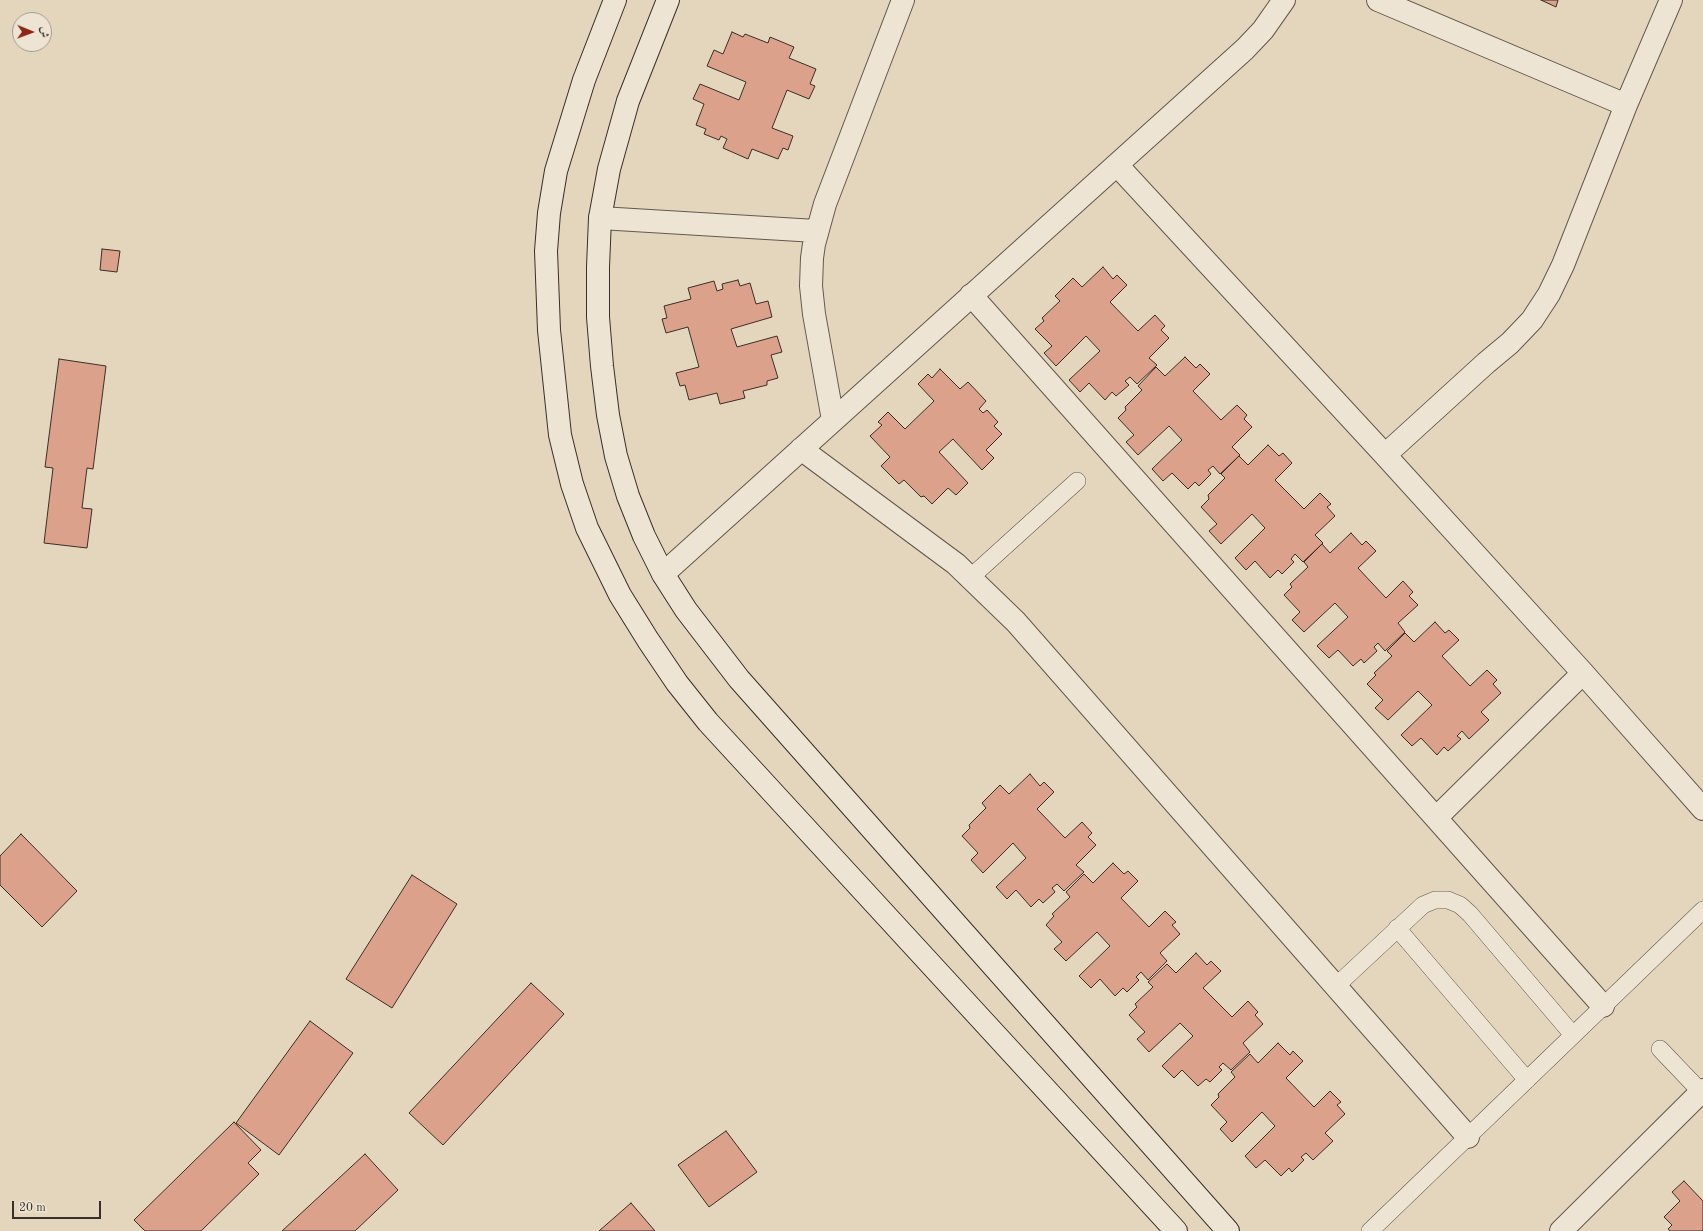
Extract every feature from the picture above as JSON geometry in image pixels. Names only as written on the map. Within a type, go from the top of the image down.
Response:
[{"type":"street","points":[[616,0],[584,80],[556,171],[549,213],[546,251],[548,330],[560,435],[572,484],[588,528],[620,595],[677,683],[708,722],[1176,1231]]},
{"type":"street","points":[[668,0],[628,101],[608,169],[600,218],[598,316],[608,414],[616,456],[628,496],[644,536],[663,574],[686,610],[739,679],[1228,1231]]},
{"type":"street","points":[[833,420],[814,314],[811,286],[812,258],[816,231],[903,0]]},
{"type":"street","points":[[663,574],[1245,49],[1263,30],[1284,0]]},
{"type":"street","points":[[1378,0],[1626,106]]},
{"type":"street","points":[[1385,455],[1510,343],[1532,320],[1549,294],[1563,265],[1626,106],[1671,0]]},
{"type":"street","points":[[1117,165],[1385,455],[1583,673],[1703,809]]},
{"type":"street","points":[[600,218],[816,231]]},
{"type":"street","points":[[971,295],[1603,1006]]},
{"type":"street","points":[[801,449],[971,577],[1021,628],[1468,1137]]},
{"type":"street","points":[[1436,818],[1583,673]]},
{"type":"street","points":[[1561,1231],[1702,1091]]},
{"type":"lane","points":[[971,577],[1077,481]]},
{"type":"lane","points":[[1335,987],[1423,905],[1435,900],[1448,900],[1460,905],[1470,914],[1573,1035]]},
{"type":"lane","points":[[1370,1231],[1703,910]]},
{"type":"lane","points":[[1397,928],[1527,1080]]},
{"type":"lane","points":[[1660,1049],[1702,1091]]},
{"type":"building","points":[[1541,0],[1558,0],[1556,7]]},
{"type":"building","points":[[732,32],[743,37],[745,34],[768,43],[770,37],[794,47],[789,58],[816,69],[810,84],[815,86],[809,99],[787,90],[772,128],[793,136],[788,150],[783,148],[778,159],[752,149],[748,159],[723,148],[727,139],[721,136],[719,140],[704,134],[706,129],[696,125],[704,104],[693,99],[700,84],[739,100],[746,82],[707,66],[714,50],[723,54]]},
{"type":"building","points":[[102,249],[120,251],[117,272],[100,270]]},
{"type":"building","points":[[1103,267],[1113,279],[1117,275],[1127,285],[1110,302],[1138,331],[1155,315],[1165,326],[1161,330],[1169,338],[1149,358],[1157,365],[1137,384],[1130,377],[1125,381],[1129,385],[1116,396],[1112,392],[1105,400],[1089,383],[1080,392],[1069,380],[1100,351],[1086,336],[1056,366],[1044,353],[1052,346],[1035,329],[1044,321],[1042,318],[1060,301],[1055,296],[1073,278],[1082,287]]},
{"type":"building","points":[[738,280],[740,286],[750,283],[756,304],[768,301],[772,317],[731,329],[737,347],[777,336],[782,352],[771,355],[778,378],[767,381],[767,385],[743,391],[745,398],[720,404],[717,393],[689,400],[685,385],[680,386],[676,373],[699,367],[688,327],[666,333],[662,319],[667,318],[664,306],[691,299],[688,288],[714,281],[717,291],[723,289],[722,284]]},
{"type":"building","points":[[1185,357],[1196,368],[1200,364],[1210,374],[1193,391],[1221,420],[1237,405],[1247,415],[1244,419],[1252,427],[1232,447],[1240,455],[1220,474],[1213,466],[1208,470],[1211,474],[1199,486],[1195,482],[1188,489],[1172,473],[1163,481],[1152,469],[1182,440],[1169,426],[1138,455],[1126,442],[1134,435],[1118,418],[1126,410],[1125,407],[1142,390],[1138,386],[1156,367],[1165,376]]},
{"type":"building","points":[[59,359],[106,366],[93,469],[87,468],[82,508],[92,509],[87,548],[44,543],[53,468],[45,467]]},
{"type":"building","points":[[940,369],[960,389],[968,382],[986,401],[979,409],[983,413],[987,410],[998,422],[994,426],[1002,434],[986,450],[994,458],[982,470],[953,439],[939,452],[968,483],[956,495],[948,488],[932,504],[924,496],[921,497],[904,480],[899,484],[881,466],[890,457],[870,436],[882,425],[878,422],[888,412],[905,429],[934,401],[918,384],[928,374],[932,378]]},
{"type":"building","points":[[1268,445],[1279,456],[1283,453],[1292,463],[1275,480],[1304,509],[1320,493],[1331,504],[1327,507],[1335,516],[1315,535],[1323,543],[1303,562],[1295,554],[1291,559],[1294,562],[1282,574],[1278,570],[1270,578],[1255,561],[1246,570],[1235,558],[1265,528],[1252,514],[1221,544],[1209,531],[1217,524],[1201,507],[1209,499],[1208,495],[1225,478],[1221,474],[1239,456],[1248,465]]},
{"type":"building","points":[[1351,533],[1362,545],[1366,541],[1376,551],[1358,568],[1386,598],[1403,581],[1413,592],[1409,596],[1418,605],[1398,623],[1405,632],[1385,651],[1378,643],[1374,647],[1377,651],[1364,663],[1361,659],[1353,666],[1338,650],[1329,658],[1317,646],[1348,617],[1335,603],[1304,632],[1292,620],[1300,612],[1284,595],[1292,587],[1290,584],[1308,567],[1304,562],[1322,544],[1330,553]]},
{"type":"building","points":[[1435,622],[1445,633],[1449,630],[1459,640],[1442,656],[1470,686],[1487,670],[1497,680],[1493,684],[1501,693],[1481,712],[1489,720],[1469,739],[1462,731],[1457,736],[1461,739],[1448,751],[1444,747],[1437,755],[1421,738],[1412,746],[1401,735],[1432,705],[1418,691],[1388,720],[1375,708],[1383,700],[1367,684],[1376,675],[1374,673],[1392,656],[1387,651],[1405,633],[1414,642]]},
{"type":"building","points":[[1030,774],[1040,786],[1044,782],[1054,792],[1037,809],[1065,838],[1082,822],[1092,833],[1088,837],[1096,845],[1076,865],[1084,872],[1064,891],[1057,884],[1052,888],[1055,892],[1043,903],[1039,899],[1031,907],[1016,890],[1007,899],[996,887],[1026,858],[1013,843],[983,873],[971,860],[978,853],[962,836],[970,828],[969,825],[986,808],[982,803],[1000,785],[1009,794]]},
{"type":"building","points":[[21,834],[77,891],[42,927],[0,885],[0,856]]},
{"type":"building","points":[[1113,863],[1124,874],[1128,871],[1138,881],[1121,898],[1149,927],[1165,911],[1176,922],[1172,925],[1180,934],[1160,953],[1167,961],[1148,980],[1141,972],[1136,977],[1139,980],[1127,992],[1123,988],[1115,996],[1100,979],[1091,988],[1079,976],[1110,946],[1097,932],[1066,961],[1054,949],[1062,942],[1046,925],[1054,916],[1052,914],[1070,897],[1066,892],[1084,874],[1093,883]]},
{"type":"building","points":[[412,875],[457,904],[392,1008],[346,979]]},
{"type":"building","points":[[1196,953],[1207,965],[1211,961],[1221,971],[1203,988],[1232,1017],[1248,1001],[1258,1012],[1255,1015],[1263,1024],[1243,1043],[1250,1052],[1231,1070],[1223,1063],[1219,1067],[1222,1070],[1210,1082],[1206,1079],[1198,1086],[1182,1070],[1174,1078],[1162,1066],[1193,1036],[1180,1023],[1149,1052],[1137,1039],[1145,1032],[1129,1015],[1137,1007],[1135,1004],[1153,987],[1148,982],[1167,964],[1176,973]]},
{"type":"building","points":[[531,983],[564,1014],[443,1145],[409,1113]]},
{"type":"building","points":[[310,1021],[353,1053],[279,1155],[236,1123]]},
{"type":"building","points":[[1278,1043],[1290,1055],[1293,1051],[1303,1061],[1286,1078],[1314,1107],[1330,1091],[1341,1102],[1337,1105],[1345,1114],[1325,1133],[1333,1141],[1313,1160],[1306,1153],[1301,1157],[1304,1160],[1292,1172],[1289,1168],[1281,1176],[1265,1160],[1256,1168],[1245,1156],[1275,1126],[1262,1112],[1232,1142],[1220,1129],[1227,1122],[1211,1105],[1219,1097],[1218,1094],[1235,1077],[1231,1072],[1250,1054],[1258,1063]]},
{"type":"building","points":[[234,1122],[261,1150],[248,1163],[259,1174],[201,1231],[145,1231],[134,1220]]},
{"type":"building","points":[[726,1131],[757,1172],[709,1207],[678,1165]]},
{"type":"building","points":[[365,1154],[398,1190],[355,1231],[282,1231]]},
{"type":"building","points":[[1684,1181],[1703,1201],[1703,1231],[1670,1231],[1668,1229],[1672,1225],[1664,1217],[1680,1201],[1672,1192]]},
{"type":"building","points":[[631,1203],[655,1231],[599,1231]]}]
